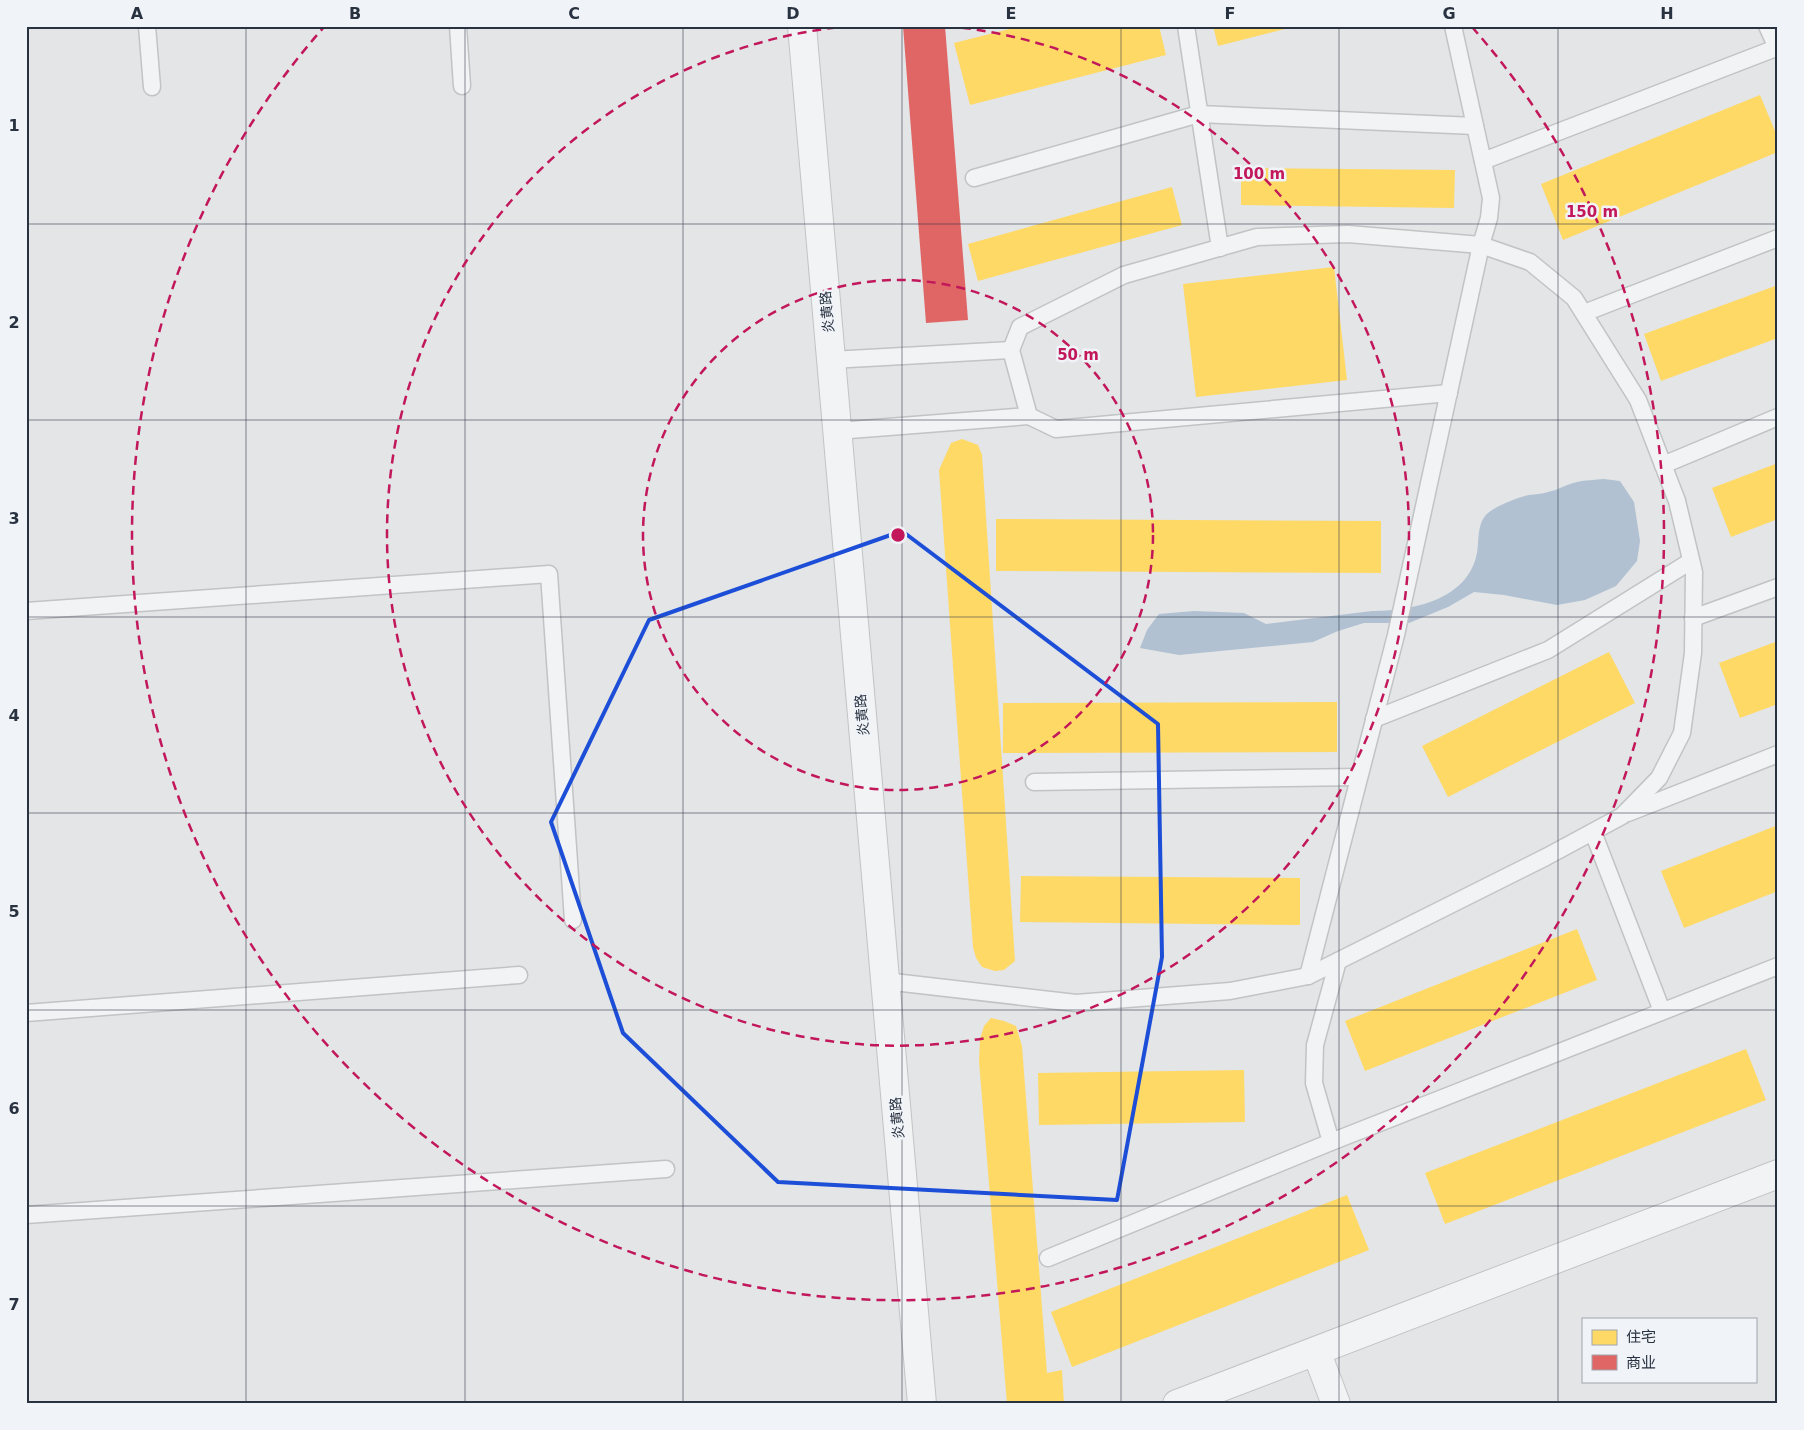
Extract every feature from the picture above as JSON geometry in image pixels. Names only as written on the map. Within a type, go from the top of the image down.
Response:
[{"type":"street","name":"炎黄路","points":[[802,26],[922,1404]]},
{"type":"street","points":[[1177,1404],[1778,1174]]},
{"type":"street","points":[[1316,1351],[1336,1404]]},
{"type":"lane","points":[[147,26],[152,87]]},
{"type":"lane","points":[[458,26],[462,86]]},
{"type":"lane","points":[[1186,26],[1220,248]]},
{"type":"lane","points":[[1308,976],[1396,635],[1481,245],[1489,218],[1491,198],[1453,26]]},
{"type":"lane","points":[[1483,161],[1777,49],[1766,26]]},
{"type":"lane","points":[[974,178],[1200,114],[1475,126]]},
{"type":"lane","points":[[1030,416],[1011,350],[1020,327],[1124,275],[1257,237],[1348,234],[1481,245],[1530,262],[1574,298],[1638,400],[1677,501],[1694,572],[1693,653],[1682,733],[1659,778],[1622,816]]},
{"type":"lane","points":[[1584,313],[1778,238]]},
{"type":"lane","points":[[831,360],[1011,350]]},
{"type":"lane","points":[[837,431],[1030,416],[1056,429],[1449,393]]},
{"type":"lane","points":[[1663,465],[1778,418]]},
{"type":"lane","points":[[1374,719],[1548,650],[1691,561]]},
{"type":"lane","points":[[26,611],[549,574],[573,920]]},
{"type":"lane","points":[[1693,618],[1778,588]]},
{"type":"lane","points":[[885,982],[1076,1003],[1230,991],[1308,976],[1546,857],[1622,816],[1778,754]]},
{"type":"lane","points":[[1034,782],[1359,777]]},
{"type":"lane","points":[[1593,832],[1662,1012]]},
{"type":"lane","points":[[1331,1142],[1314,1083],[1315,1045],[1338,961]]},
{"type":"lane","points":[[1048,1258],[1331,1142],[1778,966]]},
{"type":"lane","points":[[26,1013],[519,975]]},
{"type":"lane","points":[[26,1215],[666,1170]]},
{"type":"highlighted area","points":[[902,531],[1158,724],[1162,957],[1117,1200],[778,1182],[623,1033],[551,822],[649,620]]},
{"type":"water","points":[[1604,479],[1620,481],[1634,502],[1640,541],[1637,561],[1616,586],[1585,600],[1557,605],[1504,595],[1474,592],[1448,607],[1409,623],[1364,623],[1338,631],[1313,642],[1179,655],[1140,648],[1147,630],[1159,614],[1194,611],[1244,613],[1266,624],[1404,609],[1436,600],[1462,582],[1472,569],[1477,553],[1482,520],[1493,509],[1524,496],[1552,491],[1577,482]]},
{"type":"building: 住宅","points":[[1021,26],[1159,26],[1166,55],[970,105],[954,43]]},
{"type":"building: 住宅","points":[[1213,26],[1293,26],[1293,27],[1218,46]]},
{"type":"building: 住宅","points":[[1760,95],[1778,138],[1778,152],[1563,240],[1541,184]]},
{"type":"building: 住宅","points":[[1241,168],[1455,170],[1454,208],[1241,205]]},
{"type":"building: 住宅","points":[[1172,187],[1182,225],[978,281],[968,244]]},
{"type":"building: 住宅","points":[[1334,267],[1347,380],[1196,397],[1183,284]]},
{"type":"building: 住宅","points":[[1778,285],[1778,338],[1661,381],[1644,334]]},
{"type":"building: 住宅","points":[[962,439],[978,445],[982,455],[1015,961],[1004,970],[995,971],[982,967],[976,958],[973,947],[939,470],[951,443]]},
{"type":"building: 住宅","points":[[1778,463],[1778,519],[1731,537],[1712,488]]},
{"type":"building: 住宅","points":[[996,519],[1381,521],[1381,573],[996,571]]},
{"type":"building: 住宅","points":[[1778,641],[1778,704],[1740,718],[1719,663]]},
{"type":"building: 住宅","points":[[1609,652],[1635,703],[1448,797],[1422,746]]},
{"type":"building: 住宅","points":[[1337,702],[1337,752],[1003,753],[1003,703]]},
{"type":"building: 住宅","points":[[1778,825],[1778,891],[1684,928],[1661,871]]},
{"type":"building: 住宅","points":[[1021,876],[1300,878],[1300,925],[1020,922]]},
{"type":"building: 住宅","points":[[1577,929],[1597,980],[1365,1071],[1345,1021]]},
{"type":"building: 住宅","points":[[991,1018],[1016,1026],[1022,1046],[1047,1373],[1062,1370],[1064,1404],[1007,1404],[979,1061],[980,1039],[984,1026]]},
{"type":"building: 住宅","points":[[1746,1049],[1766,1100],[1445,1224],[1425,1173]]},
{"type":"building: 住宅","points":[[1244,1070],[1245,1122],[1039,1125],[1038,1073]]},
{"type":"building: 住宅","points":[[1347,1195],[1369,1250],[1072,1367],[1051,1312]]},
{"type":"building: 商业","points":[[903,26],[945,26],[968,320],[926,323]]}]
